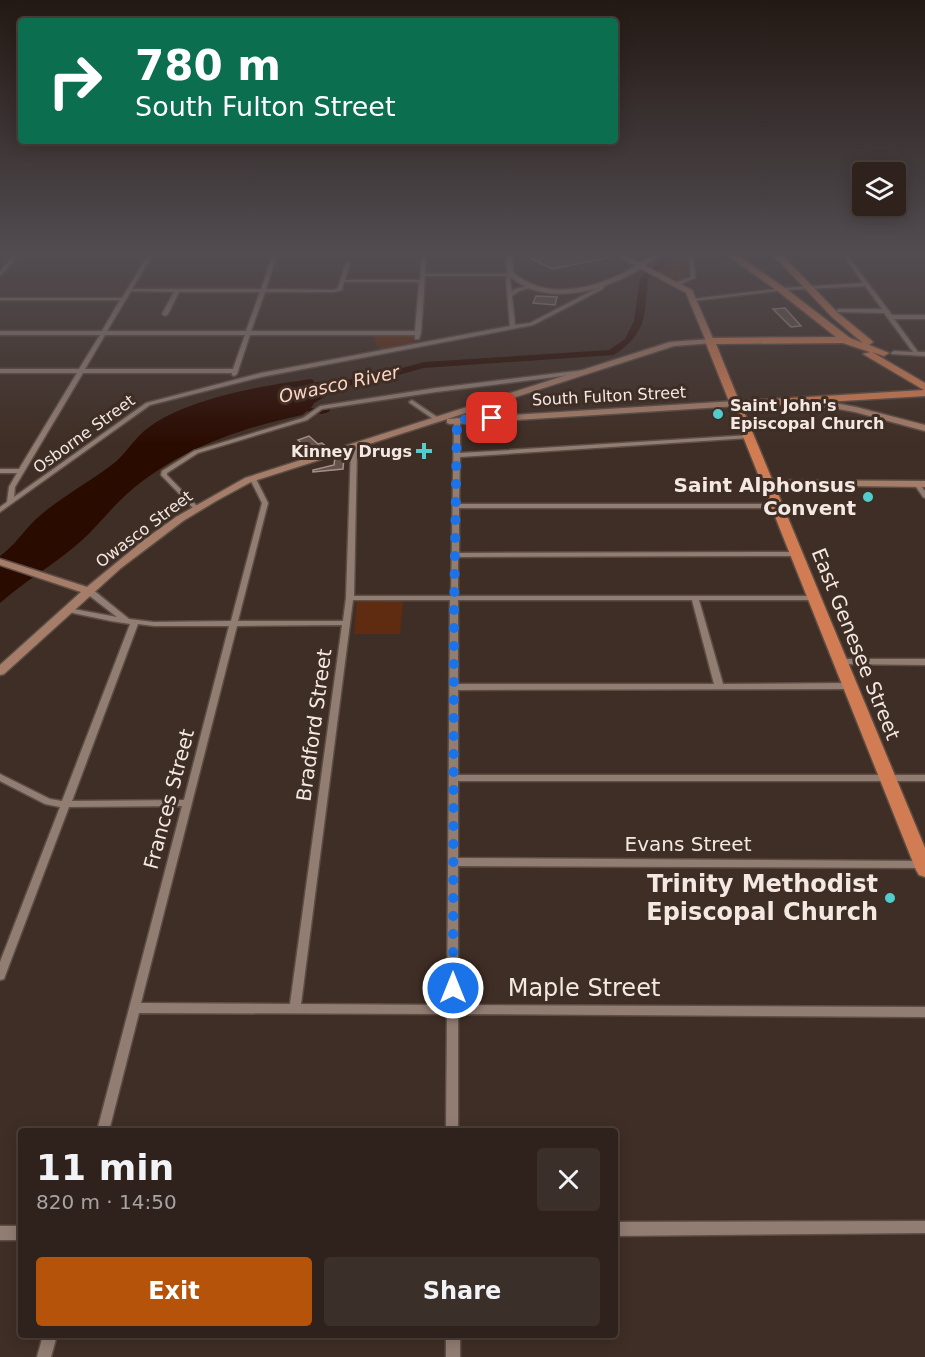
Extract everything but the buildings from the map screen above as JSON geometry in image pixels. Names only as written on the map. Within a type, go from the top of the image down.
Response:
[{"type":"highway","points":[[818,318],[845,340],[925,387]]},
{"type":"highway","points":[[839,318],[925,378]]},
{"type":"highway","points":[[710,341],[845,340],[889,353]]},
{"type":"highway","name":"East Genesee Street","points":[[710,341],[924,867]]},
{"type":"highway","points":[[735,404],[925,393]]},
{"type":"main road","name":"East Genesee Street","points":[[701,318],[710,341]]},
{"type":"main road","name":"Owasco Street","points":[[0,670],[146,543],[195,507],[253,479],[438,420],[454,418],[584,372],[673,344],[710,341]]},
{"type":"main road","points":[[844,397],[839,401],[840,403],[856,410]]},
{"type":"main road","points":[[794,400],[818,402],[856,410],[925,428]]},
{"type":"main road","name":"South Fulton Street","points":[[414,428],[454,418],[735,404]]},
{"type":"main road","points":[[768,483],[921,484]]},
{"type":"main road","points":[[0,562],[89,591]]},
{"type":"street","points":[[10,502],[12,487],[112,318]]},
{"type":"street","points":[[233,382],[253,318]]},
{"type":"street","points":[[417,347],[419,318]]},
{"type":"street","points":[[512,318],[513,327]]},
{"type":"street","name":"Osborne Street","points":[[0,510],[148,404],[233,382],[417,347],[533,323],[543,318]]},
{"type":"street","points":[[891,318],[917,354]]},
{"type":"street","points":[[0,333],[418,333]]},
{"type":"street","points":[[889,353],[925,354]]},
{"type":"street","points":[[0,371],[235,371]]},
{"type":"street","points":[[195,507],[164,474],[171,467],[199,451],[305,419],[320,408],[436,390],[584,372]]},
{"type":"street","points":[[412,402],[438,420]]},
{"type":"street","points":[[452,1128],[456,455],[454,418]]},
{"type":"street","points":[[456,455],[749,436]]},
{"type":"street","name":"Bradford Street","points":[[295,1008],[350,597],[354,447]]},
{"type":"street","points":[[0,471],[22,471]]},
{"type":"street","name":"Frances Street","points":[[104,1128],[187,803],[236,623],[265,503],[253,479]]},
{"type":"street","points":[[921,484],[925,496]]},
{"type":"street","points":[[455,506],[777,506]]},
{"type":"street","points":[[455,555],[797,554]]},
{"type":"street","points":[[89,591],[131,622]]},
{"type":"street","points":[[350,597],[814,598]]},
{"type":"street","points":[[695,598],[719,686]]},
{"type":"street","points":[[68,610],[131,622],[347,623]]},
{"type":"street","points":[[0,976],[131,622]]},
{"type":"street","points":[[840,662],[925,662]]},
{"type":"street","points":[[454,687],[850,686]]},
{"type":"street","points":[[0,777],[48,802],[65,804],[187,803]]},
{"type":"street","points":[[454,778],[925,778]]},
{"type":"street","name":"Evans Street","points":[[454,862],[924,867]]},
{"type":"street","name":"Maple Street","points":[[135,1008],[925,1012]]},
{"type":"street","points":[[618,1229],[925,1227]]},
{"type":"street","points":[[0,1233],[18,1233]]},
{"type":"street","points":[[44,1357],[49,1338]]},
{"type":"street","points":[[453,1338],[453,1357]]},
{"type":"shaded area","points":[[374,335],[414,335],[413,345],[383,352],[374,341]]},
{"type":"shaded area","points":[[312,379],[326,396],[314,403],[311,408],[330,409],[329,412],[321,414],[307,411],[302,415],[232,434],[168,464],[128,493],[70,550],[0,603],[0,556],[43,513],[114,463],[140,435],[156,423],[197,403],[246,390]]},
{"type":"shaded area","points":[[403,601],[400,634],[354,634],[357,602]]},
{"type":"waterway","name":"Owasco River","points":[[297,390],[317,385],[365,381],[424,365],[611,353],[629,341],[639,318]]},
{"type":"place","name":"Saint John's Episcopal Church","points":[[718,414]]},
{"type":"place","name":"Kinney Drugs","points":[[424,451]]},
{"type":"place","name":"Saint Alphonsus Convent","points":[[868,497]]},
{"type":"place","name":"Trinity Methodist Episcopal Church","points":[[890,898]]},
{"type":"route","points":[[453,988],[457,420],[492,418]]}]
